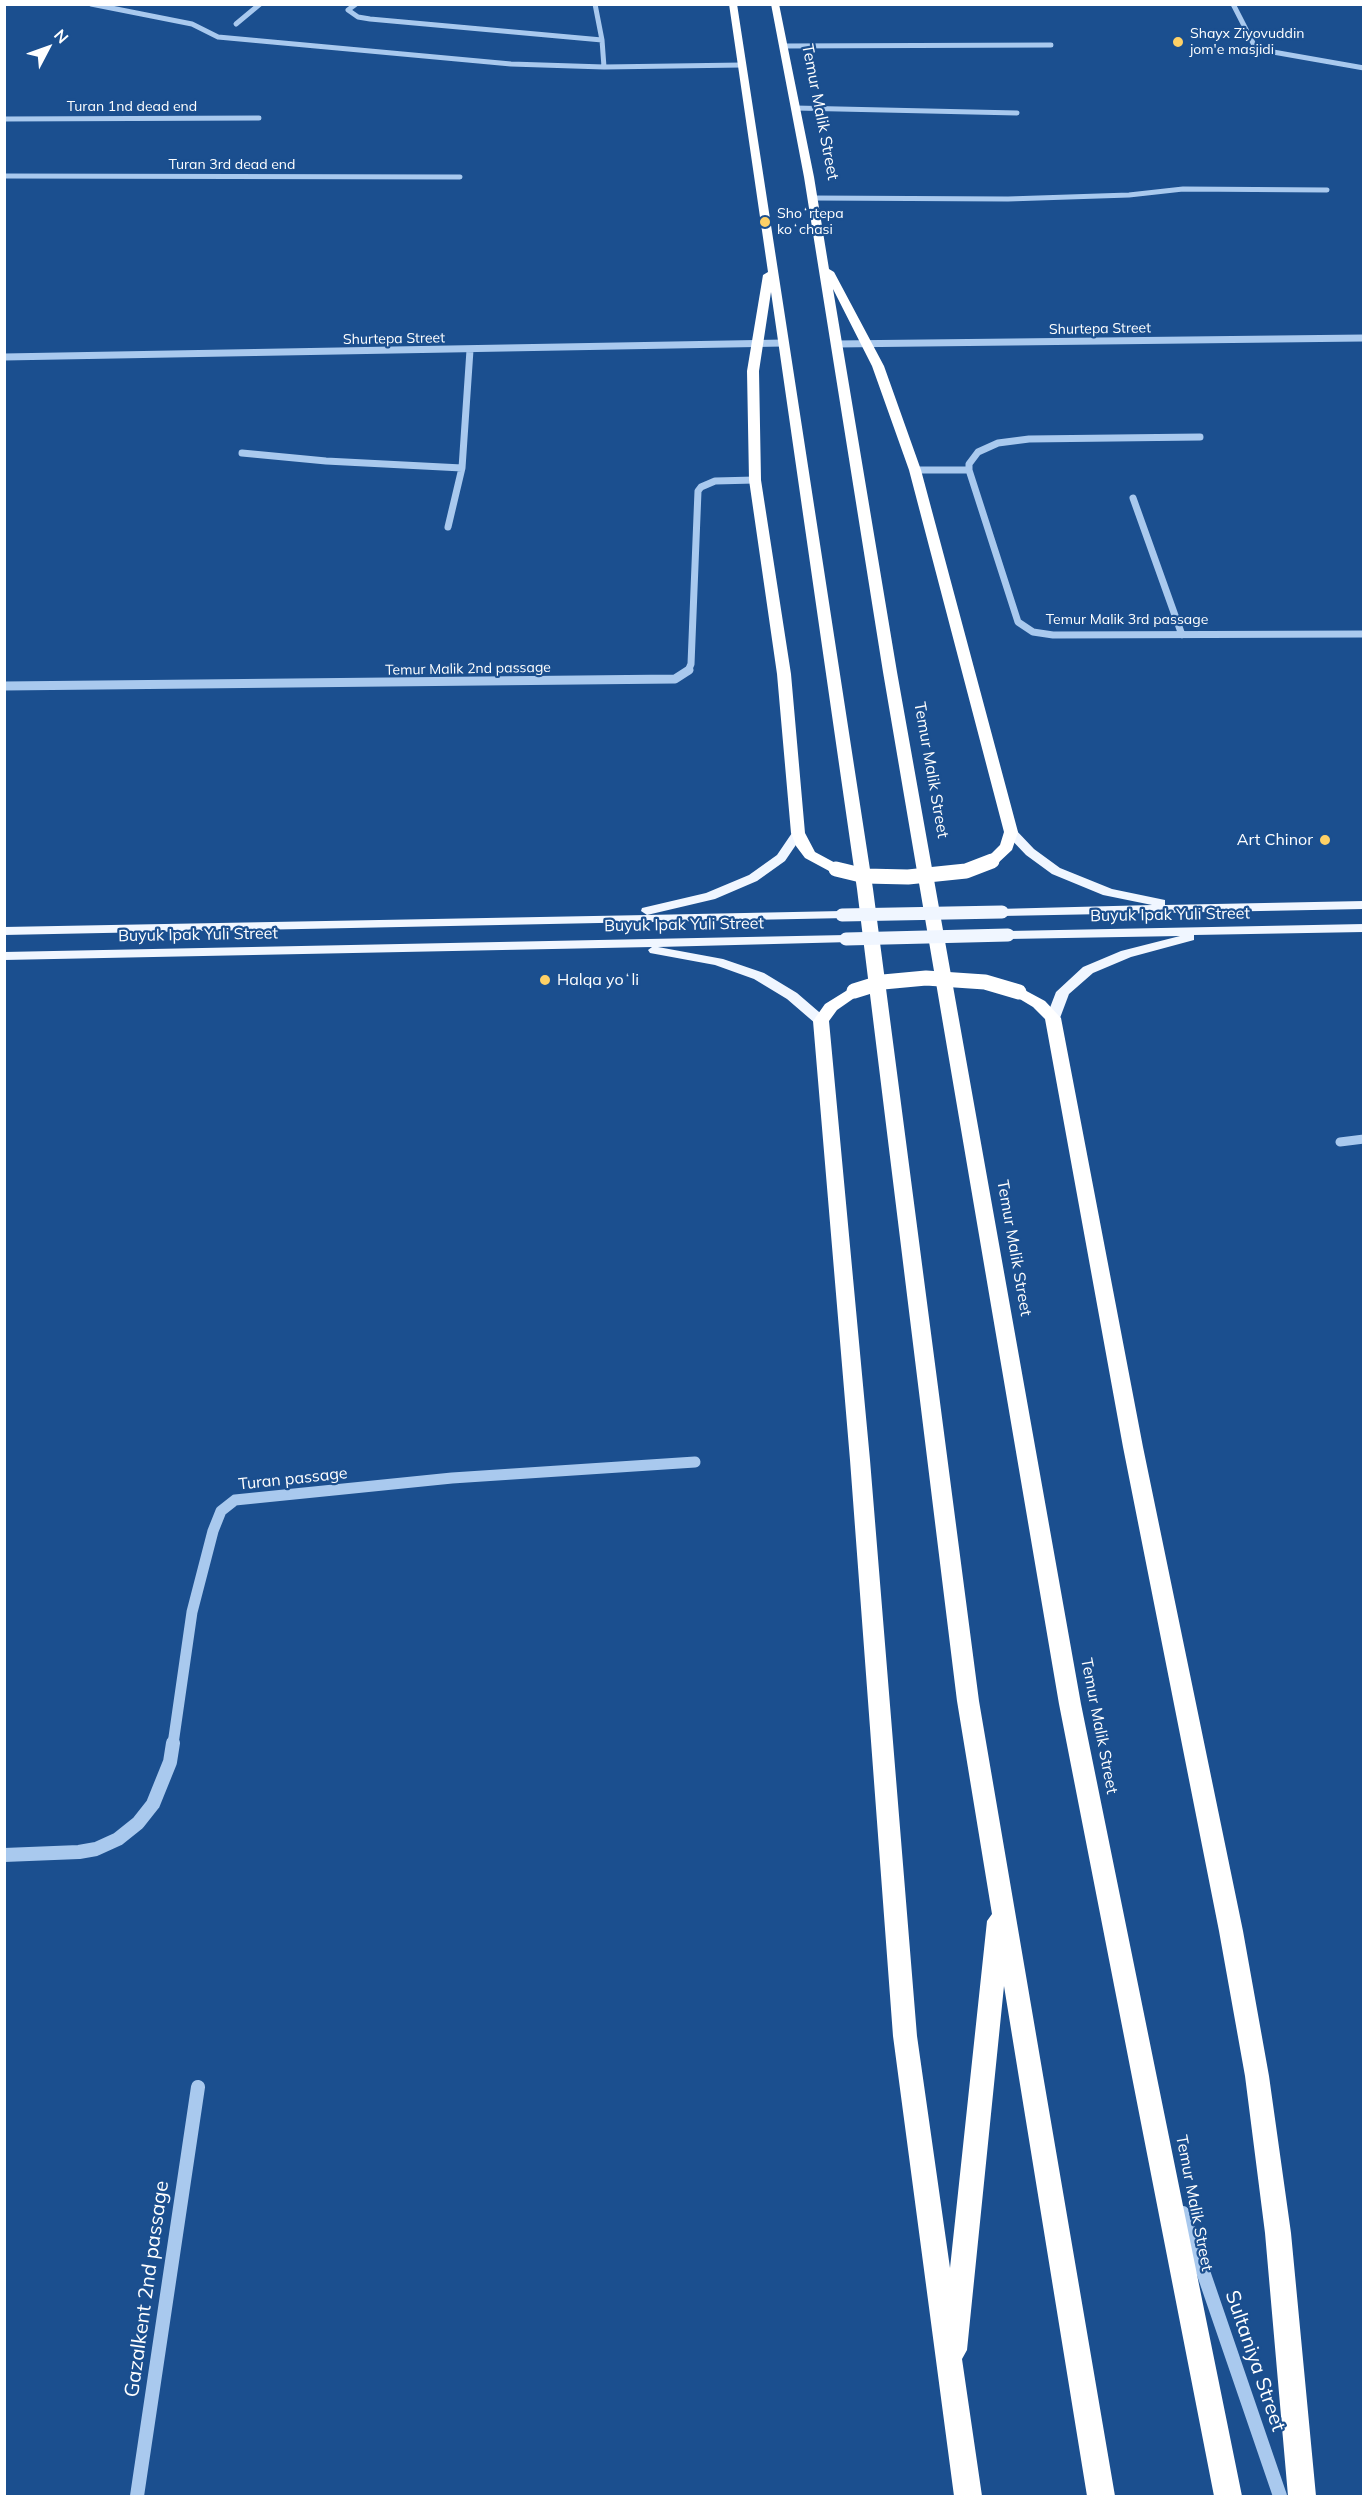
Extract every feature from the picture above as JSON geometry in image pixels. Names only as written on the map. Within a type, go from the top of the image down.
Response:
[{"type":"highway","points":[[733,4],[865,889],[968,1701],[1101,2496]]},
{"type":"highway","name":"Temur Malik Street","points":[[775,4],[812,198],[890,672],[1070,1704],[1228,2496]]},
{"type":"highway","points":[[771,258],[753,371],[755,480],[784,674],[798,833],[803,846],[810,855],[836,869],[865,876],[908,878],[966,871],[992,861],[1007,847],[1011,832],[915,470],[878,366],[822,258]]},
{"type":"highway","points":[[968,2496],[905,2036],[860,1460],[821,1021],[831,1006],[854,991],[883,982],[926,978],[985,982],[1019,992],[1039,1004],[1053,1018],[1133,1447],[1232,1930],[1257,2076],[1278,2233],[1302,2496]]},
{"type":"highway","points":[[951,2379],[1001,1898]]},
{"type":"main road","points":[[1011,832],[1038,859],[1056,871],[1082,883],[1108,892],[1153,902],[1204,908]]},
{"type":"main road","points":[[592,919],[663,908],[725,891],[773,866],[788,850],[798,833]]},
{"type":"main road","name":"Buyuk Ipak Yuli Street","points":[[4,931],[1364,905]]},
{"type":"main road","name":"Buyuk Ipak Yuli Street","points":[[4,956],[1364,928]]},
{"type":"main road","points":[[1053,1018],[1063,992],[1078,977],[1099,964],[1126,954],[1213,931]]},
{"type":"main road","points":[[599,943],[680,953],[733,966],[782,989],[803,1003],[821,1021]]},
{"type":"street","points":[[91,4],[192,24],[218,37],[511,64],[604,67],[741,64]]},
{"type":"street","points":[[236,24],[260,4]]},
{"type":"street","points":[[356,4],[348,10],[358,17],[370,20],[602,40]]},
{"type":"street","points":[[595,4],[602,40],[604,67]]},
{"type":"street","points":[[1233,4],[1256,49],[1364,68]]},
{"type":"street","points":[[141,14],[146,9]]},
{"type":"street","points":[[783,46],[1051,45]]},
{"type":"street","points":[[795,108],[1017,113]]},
{"type":"street","name":"Turаn 1nd dead end","points":[[4,119],[259,118]]},
{"type":"street","name":"Turan 3rd dead end","points":[[4,176],[460,177]]},
{"type":"street","points":[[812,198],[1008,200],[1129,195],[1183,189],[1327,190]]},
{"type":"street","name":"Shurtepa Street","points":[[836,344],[1364,338]]},
{"type":"street","name":"Shurtepa Street","points":[[4,357],[784,343]]},
{"type":"street","points":[[448,527],[462,468],[470,350]]},
{"type":"street","points":[[915,470],[969,470],[969,464],[978,452],[987,447],[1013,441],[1200,437]]},
{"type":"street","points":[[242,453],[326,461],[462,468]]},
{"type":"street","name":"Temur Malik 3rd passage","points":[[969,470],[1018,622],[1033,632],[1053,635],[1364,634]]},
{"type":"street","name":"Temur Malik 2nd passage","points":[[4,686],[675,679],[684,675],[691,664],[698,491],[701,487],[715,481],[755,480]]},
{"type":"street","points":[[1134,498],[1182,635]]},
{"type":"street","points":[[1340,1142],[1364,1139]]},
{"type":"street","name":"Turan passage","points":[[4,1856],[96,1849],[118,1839],[138,1823],[153,1804],[170,1762],[192,1612],[213,1531],[221,1511],[235,1500],[452,1478],[695,1462]]},
{"type":"street","name":"Gazalkent 2nd passage","points":[[137,2496],[198,2087]]},
{"type":"street","name":"Sultаniya Street","points":[[1156,2136],[1280,2496]]},
{"type":"place","name":"Shayx Ziyovuddin jom'e masjidi","points":[[1178,42]]},
{"type":"place","name":"Shoʻrtepa koʻchasi","points":[[765,222]]},
{"type":"place","name":"Art Chinor","points":[[1325,840]]},
{"type":"place","name":"Halqa yoʻli","points":[[545,980]]}]
